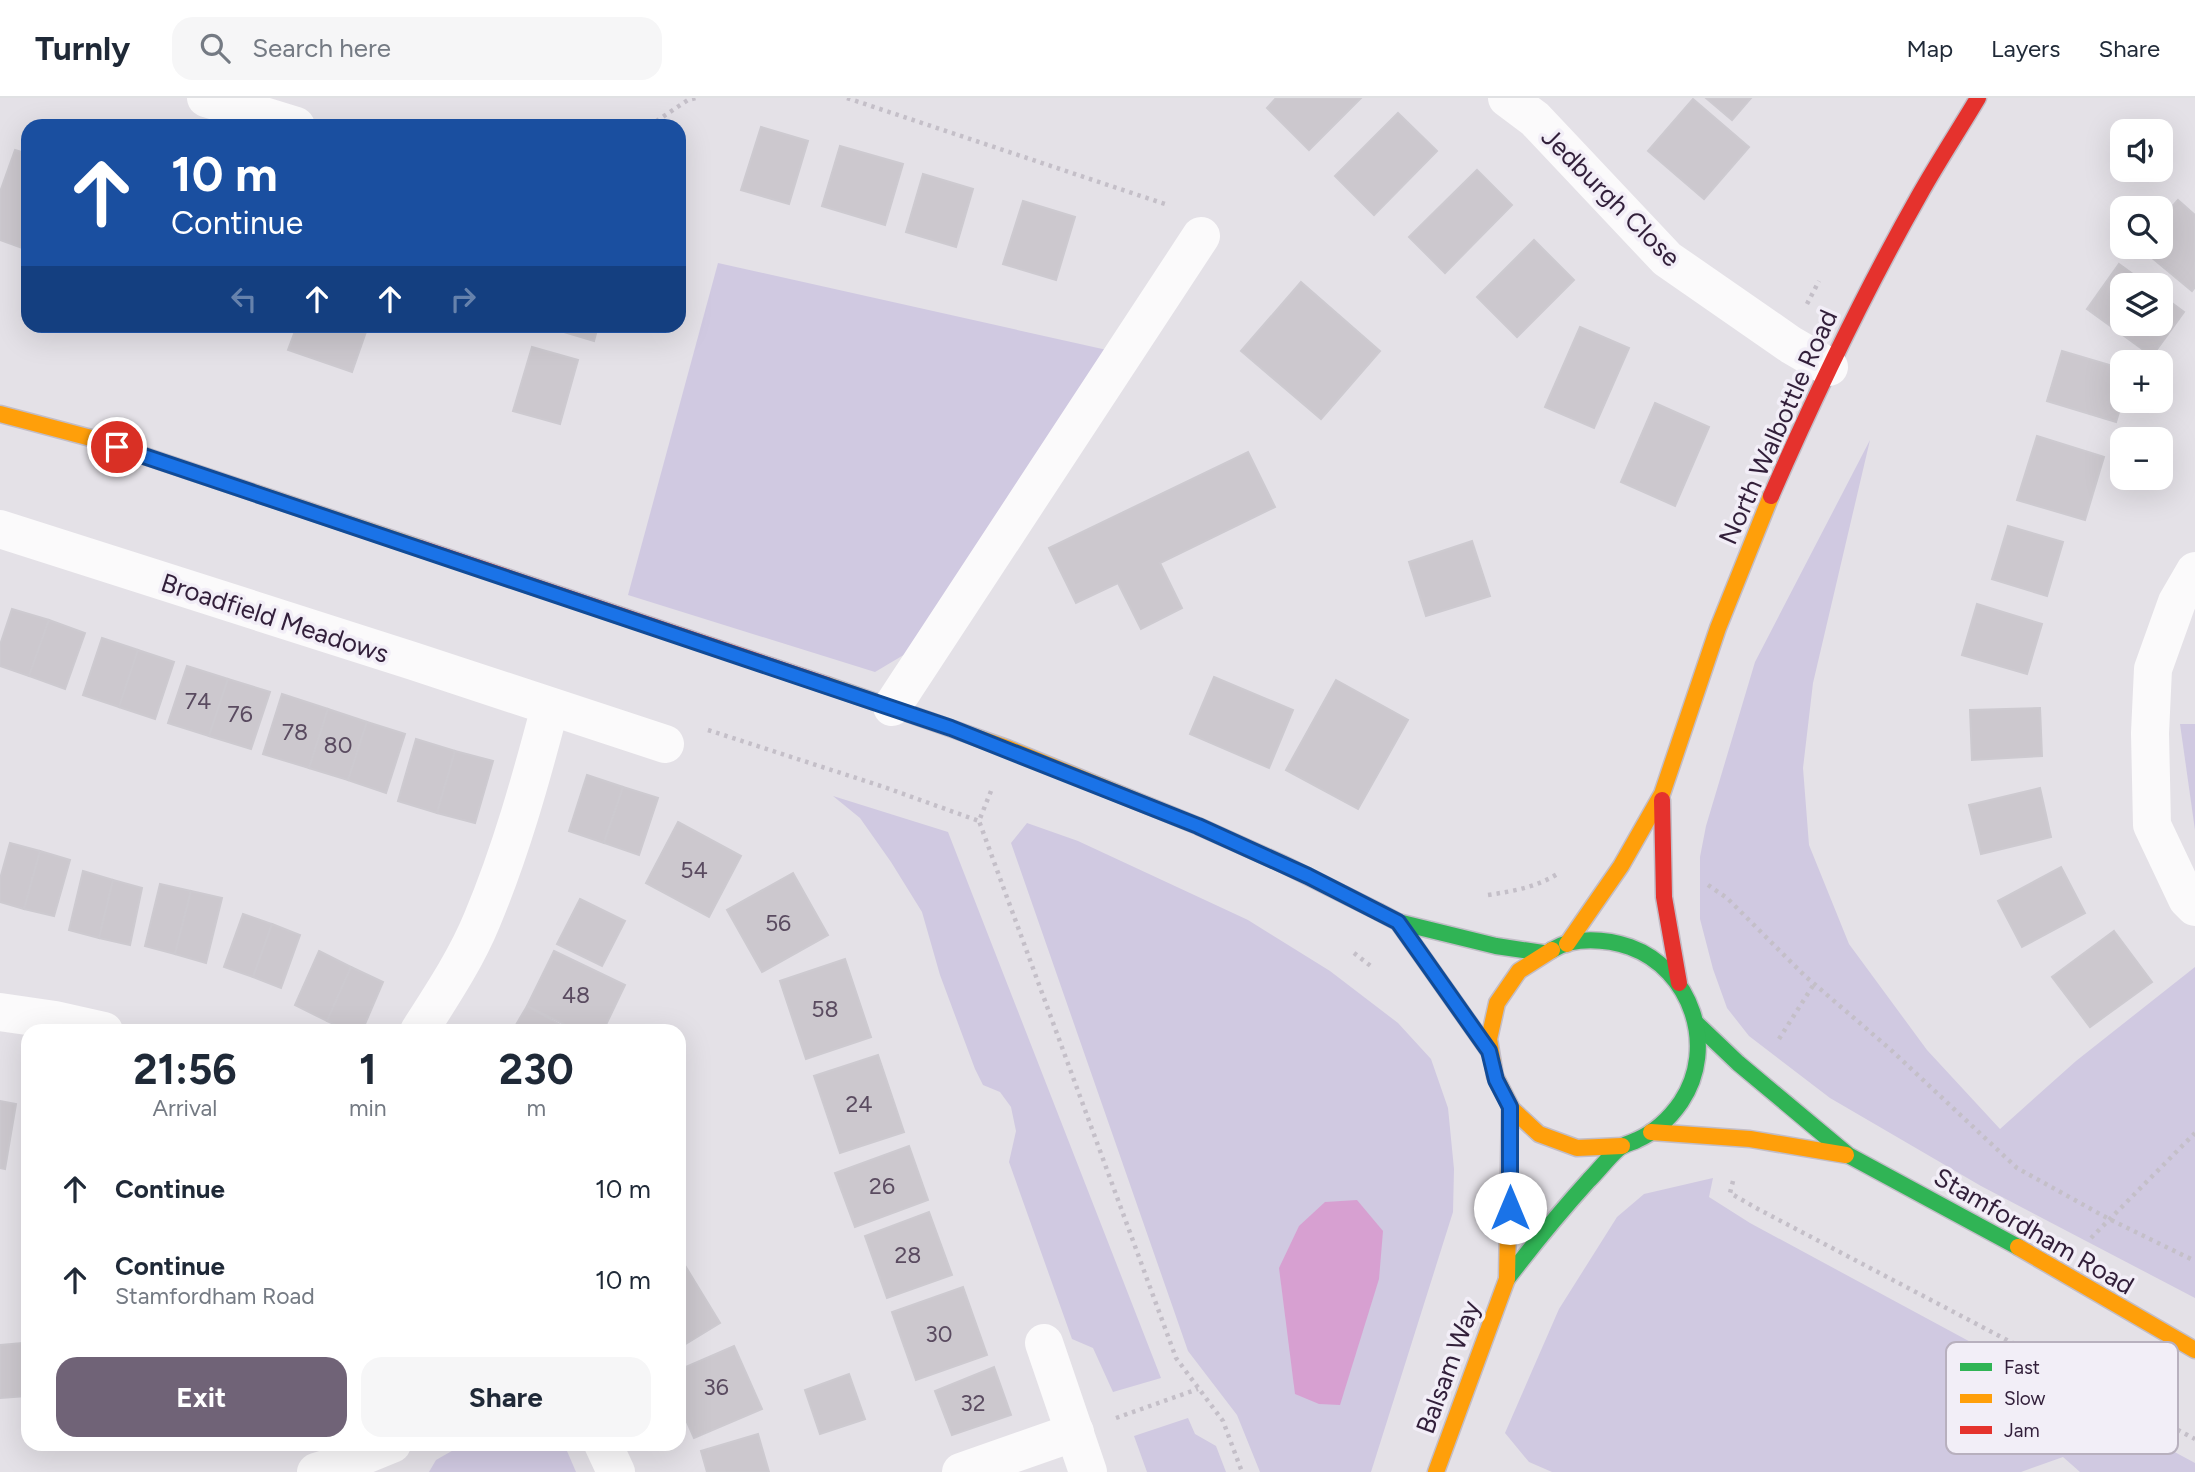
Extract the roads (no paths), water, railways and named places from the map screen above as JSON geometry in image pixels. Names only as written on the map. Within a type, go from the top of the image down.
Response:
[{"type":"main road","name":"North Walbottle Road","points":[[1567,944],[1622,866],[1662,794],[1718,628],[1743,564],[1829,367],[1920,194],[1978,98]]},
{"type":"main road","points":[[0,414],[91,438],[1007,748],[1198,826],[1308,876],[1398,922],[1496,946],[1543,953]]},
{"type":"main road","name":"North Walbottle Road","points":[[1662,794],[1664,897],[1679,983]]},
{"type":"main road","points":[[1398,922],[1489,1051]]},
{"type":"main road","points":[[1600,940],[1633,948],[1659,962],[1679,983],[1693,1010],[1699,1054],[1692,1083],[1676,1111],[1637,1140],[1622,1146],[1590,1150],[1559,1143],[1531,1129],[1510,1107],[1496,1080],[1489,1051],[1492,1021],[1503,993],[1523,968],[1543,953],[1567,944],[1600,940]]},
{"type":"main road","name":"Stamfordham Road","points":[[1697,1024],[1849,1155],[2195,1350]]},
{"type":"main road","name":"Balsam Way","points":[[1436,1472],[1507,1279],[1510,1107]]},
{"type":"main road","name":"Stamfordham Road","points":[[1651,1132],[1760,1139],[1849,1155]]},
{"type":"main road","name":"Balsam Way","points":[[1507,1279],[1567,1205],[1622,1146]]},
{"type":"street","points":[[206,98],[263,106],[284,119]]},
{"type":"street","name":"Jedburgh Close","points":[[1530,105],[1667,259],[1791,345],[1829,367]]},
{"type":"street","points":[[892,707],[1201,236]]},
{"type":"street","name":"Broadfield Meadows","points":[[0,529],[665,744]]},
{"type":"street","points":[[2195,571],[2176,602],[2153,669],[2150,733],[2152,825],[2187,899],[2195,907]]},
{"type":"street","points":[[423,1024],[449,983],[481,921],[526,798],[550,706]]},
{"type":"street","points":[[0,1012],[73,1024]]},
{"type":"street","points":[[1044,1343],[1088,1472]]},
{"type":"street","points":[[961,1472],[1074,1432]]},
{"type":"street","points":[[316,1472],[376,1451]]},
{"type":"street","points":[[606,1451],[616,1472]]}]
